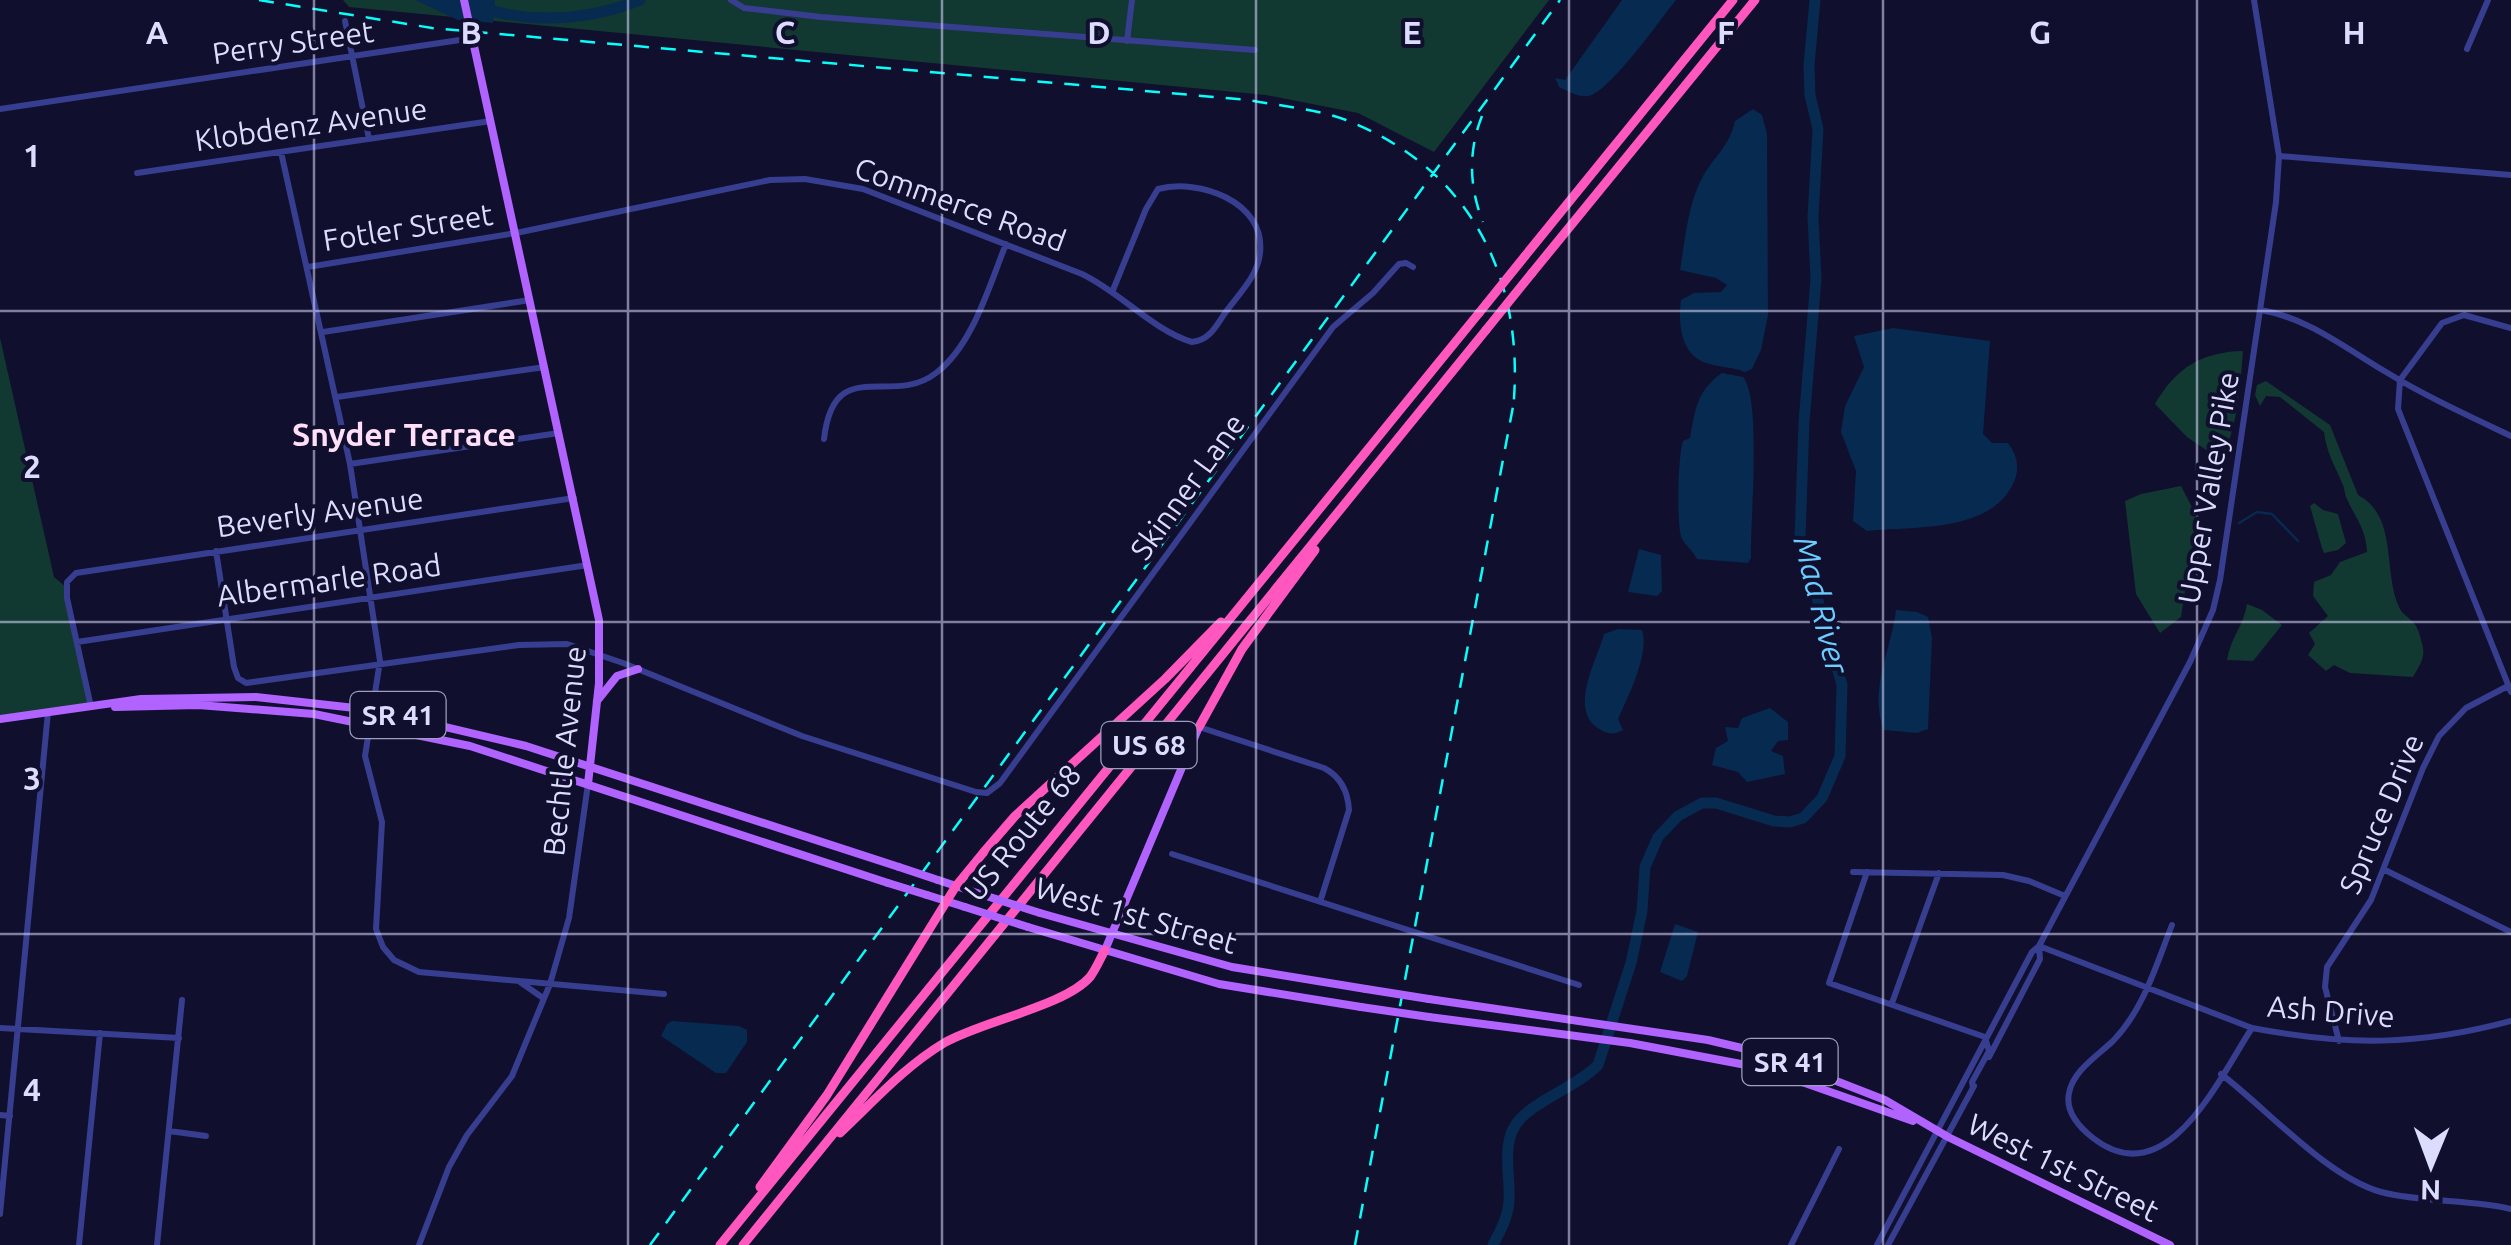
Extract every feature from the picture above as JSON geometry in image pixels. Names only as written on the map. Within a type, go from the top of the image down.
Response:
[{"type":"highway","name":"US Route 68","points":[[719,1245],[1733,0]]},
{"type":"highway","name":"US Route 68","points":[[742,1245],[1755,0]]},
{"type":"highway","points":[[1200,727],[1242,649],[1342,509]]},
{"type":"highway","points":[[719,1245],[838,1080],[956,886],[1015,816],[1246,600]]},
{"type":"highway","points":[[812,1159],[926,1055],[981,1025],[1074,990],[1092,974],[1105,950]]},
{"type":"main road","name":"Bechtle Avenue","points":[[464,0],[599,620],[597,701],[588,784]]},
{"type":"main road","points":[[597,701],[617,676],[638,669]]},
{"type":"main road","name":"West 1st Street","points":[[0,718],[141,698],[256,697],[373,710],[526,746],[1040,914],[1232,967],[1708,1040],[1768,1054],[1885,1100],[1948,1137],[2170,1245]]},
{"type":"main road","name":"West 1st Street","points":[[91,707],[198,705],[314,714],[470,746],[965,908],[1219,984],[1361,1008],[1630,1044],[1762,1068],[1816,1084],[1936,1130]]},
{"type":"main road","points":[[1105,950],[1200,727]]},
{"type":"street","points":[[731,0],[744,8],[782,13],[1255,50]]},
{"type":"street","points":[[1127,41],[1132,0]]},
{"type":"street","name":"Upper Valley Pike","points":[[1877,1245],[1985,1037],[2039,946],[2190,662],[2213,610],[2238,472],[2276,202],[2279,156],[2254,0]]},
{"type":"street","points":[[2467,49],[2488,0]]},
{"type":"street","points":[[346,21],[369,139]]},
{"type":"street","name":"Perry Street","points":[[0,109],[473,38]]},
{"type":"street","name":"Klobdenz Avenue","points":[[137,172],[491,122]]},
{"type":"street","points":[[281,152],[350,464],[379,666],[366,766],[382,822],[375,921],[383,947],[394,960],[419,972],[664,994]]},
{"type":"street","points":[[2279,156],[2511,175]]},
{"type":"street","name":"Commerce Road","points":[[516,233],[770,180],[806,179],[863,189],[1006,244],[1114,290],[1186,341],[1198,342],[1208,337],[1258,262],[1259,237],[1248,212],[1218,194],[1184,187],[1158,189],[1146,209],[1114,290]]},
{"type":"street","name":"Fotler Street","points":[[308,267],[516,233]]},
{"type":"street","points":[[824,439],[834,404],[850,388],[904,386],[926,380],[940,370],[967,333],[1006,244]]},
{"type":"street","name":"Skinner Lane","points":[[638,669],[802,736],[987,793],[1017,760],[1333,328],[1374,293],[1399,264],[1406,262],[1412,266]]},
{"type":"street","points":[[322,332],[530,300]]},
{"type":"street","points":[[2261,310],[2282,314],[2316,329],[2400,380],[2511,436]]},
{"type":"street","points":[[2510,689],[2398,409],[2400,380],[2430,336],[2449,319],[2473,316],[2511,328]]},
{"type":"street","points":[[337,397],[545,367]]},
{"type":"street","points":[[350,464],[559,432]]},
{"type":"street","name":"Beverly Avenue","points":[[77,642],[67,598],[67,582],[73,576],[574,498]]},
{"type":"street","points":[[216,551],[234,667],[240,680],[255,683],[543,643],[567,644],[638,669]]},
{"type":"street","name":"Albermarle Road","points":[[77,642],[588,565]]},
{"type":"street","points":[[77,642],[91,707]]},
{"type":"street","name":"Spruce Drive","points":[[2339,1041],[2324,974],[2364,913],[2385,870],[2423,768],[2439,736],[2466,708],[2510,689]]},
{"type":"street","points":[[0,1214],[48,712]]},
{"type":"street","points":[[1200,727],[1324,768],[1340,780],[1347,794],[1348,816],[1320,902]]},
{"type":"street","name":"Bechtle Avenue","points":[[419,1245],[448,1167],[512,1076],[550,984],[569,918],[588,784]]},
{"type":"street","points":[[1172,854],[1578,985]]},
{"type":"street","points":[[2385,870],[2511,932]]},
{"type":"street","points":[[1852,872],[2018,878],[2065,896]]},
{"type":"street","points":[[1866,872],[1829,982],[1985,1037],[1988,1051],[1972,1082],[1973,1088]]},
{"type":"street","points":[[1892,1003],[1939,873]]},
{"type":"street","points":[[2172,925],[2147,989],[2126,1026],[2078,1073],[2071,1086],[2068,1106],[2081,1127],[2117,1151],[2150,1152],[2179,1134],[2252,1028]]},
{"type":"street","name":"Upper Valley Pike","points":[[1888,1245],[2040,959],[2039,946]]},
{"type":"street","name":"Ash Drive","points":[[2039,946],[2252,1028],[2339,1041],[2384,1043],[2433,1039],[2511,1021]]},
{"type":"street","points":[[519,981],[543,998]]},
{"type":"street","points":[[157,1245],[182,1000]]},
{"type":"street","points":[[0,1028],[179,1038]]},
{"type":"street","points":[[78,1245],[100,1033]]},
{"type":"street","points":[[2221,1074],[2310,1150],[2363,1185],[2387,1193],[2511,1209]]},
{"type":"street","points":[[0,1115],[10,1116]]},
{"type":"street","points":[[169,1131],[206,1136]]},
{"type":"street","points":[[1791,1245],[1839,1149]]},
{"type":"green space","points":[[343,0],[1549,0],[1434,152],[1358,113],[1266,95],[349,7]]},
{"type":"green space","points":[[0,338],[54,577],[66,587],[91,707],[0,718]]},
{"type":"green space","points":[[2243,351],[2235,420],[2221,460],[2187,437],[2155,404],[2191,364],[2214,355]]},
{"type":"green space","points":[[2266,381],[2330,425],[2358,495],[2371,504],[2379,517],[2385,531],[2395,595],[2402,611],[2416,626],[2423,648],[2413,677],[2350,673],[2334,665],[2326,671],[2308,655],[2315,644],[2309,633],[2328,616],[2313,596],[2314,582],[2331,575],[2340,562],[2367,552],[2366,544],[2324,432],[2280,397],[2266,396],[2260,406],[2255,395],[2257,385]]},
{"type":"green space","points":[[2181,486],[2194,511],[2200,550],[2187,579],[2181,617],[2160,633],[2136,594],[2125,501]]},
{"type":"green space","points":[[2314,503],[2338,514],[2346,543],[2338,550],[2324,553],[2310,506]]},
{"type":"green space","points":[[2247,604],[2282,625],[2253,661],[2227,660],[2243,619]]},
{"type":"water","points":[[415,0],[495,0],[493,23],[458,20]]},
{"type":"water","points":[[1622,0],[1676,0],[1622,68],[1598,91],[1581,96],[1559,87],[1555,78],[1565,80]]},
{"type":"water","points":[[1753,109],[1762,115],[1767,134],[1768,315],[1761,350],[1752,369],[1745,372],[1697,359],[1686,345],[1681,300],[1694,293],[1721,292],[1727,285],[1716,278],[1680,270],[1698,187],[1726,144],[1735,121]]},
{"type":"water","points":[[1893,328],[1990,341],[1983,434],[1992,443],[2008,443],[2017,469],[2012,486],[2000,501],[1967,520],[1867,531],[1853,521],[1856,471],[1841,432],[1845,406],[1864,367],[1854,336]]},
{"type":"water","points":[[1722,373],[1743,377],[1752,409],[1753,490],[1748,563],[1697,559],[1680,532],[1678,491],[1683,441],[1690,438],[1702,394]]},
{"type":"water","points":[[1639,549],[1661,555],[1662,591],[1657,596],[1628,592]]},
{"type":"water","points":[[1896,610],[1928,617],[1932,638],[1928,729],[1917,733],[1884,730],[1880,715],[1880,685]]},
{"type":"water","points":[[1618,629],[1642,630],[1644,640],[1637,675],[1618,719],[1623,730],[1609,733],[1591,722],[1585,698],[1604,634]]},
{"type":"water","points":[[1770,708],[1788,722],[1788,740],[1778,741],[1771,751],[1783,756],[1785,774],[1747,782],[1738,772],[1712,765],[1716,748],[1728,741],[1725,727],[1738,728],[1742,718]]},
{"type":"water","points":[[1675,924],[1698,932],[1687,976],[1682,981],[1660,972]]},
{"type":"water","points":[[672,1021],[739,1026],[747,1030],[747,1042],[726,1073],[716,1073],[661,1036]]},
{"type":"waterway","points":[[458,0],[503,13],[549,18],[595,13],[640,0]]},
{"type":"waterway","name":"Mad River","points":[[1493,1245],[1508,1207],[1508,1147],[1514,1127],[1529,1111],[1598,1065],[1631,963],[1642,911],[1645,867],[1658,837],[1678,816],[1702,803],[1716,803],[1774,821],[1803,818],[1822,798],[1840,756],[1842,685],[1800,538],[1804,422],[1816,279],[1813,217],[1818,129],[1810,95],[1809,65],[1815,0]]},
{"type":"waterway","points":[[2239,523],[2257,512],[2272,514],[2298,541]]},
{"type":"railway","points":[[259,0],[432,28],[1248,100],[1335,116],[1390,141],[1427,168],[1458,199],[1482,235],[1499,274],[1510,317],[1515,363],[1513,410]]},
{"type":"railway","points":[[650,1245],[1560,0]]},
{"type":"railway","points":[[1482,116],[1474,142],[1472,169],[1483,222]]},
{"type":"railway","points":[[1355,1245],[1515,396]]},
{"type":"district","name":"Snyder Terrace","points":[[404,435]]}]
